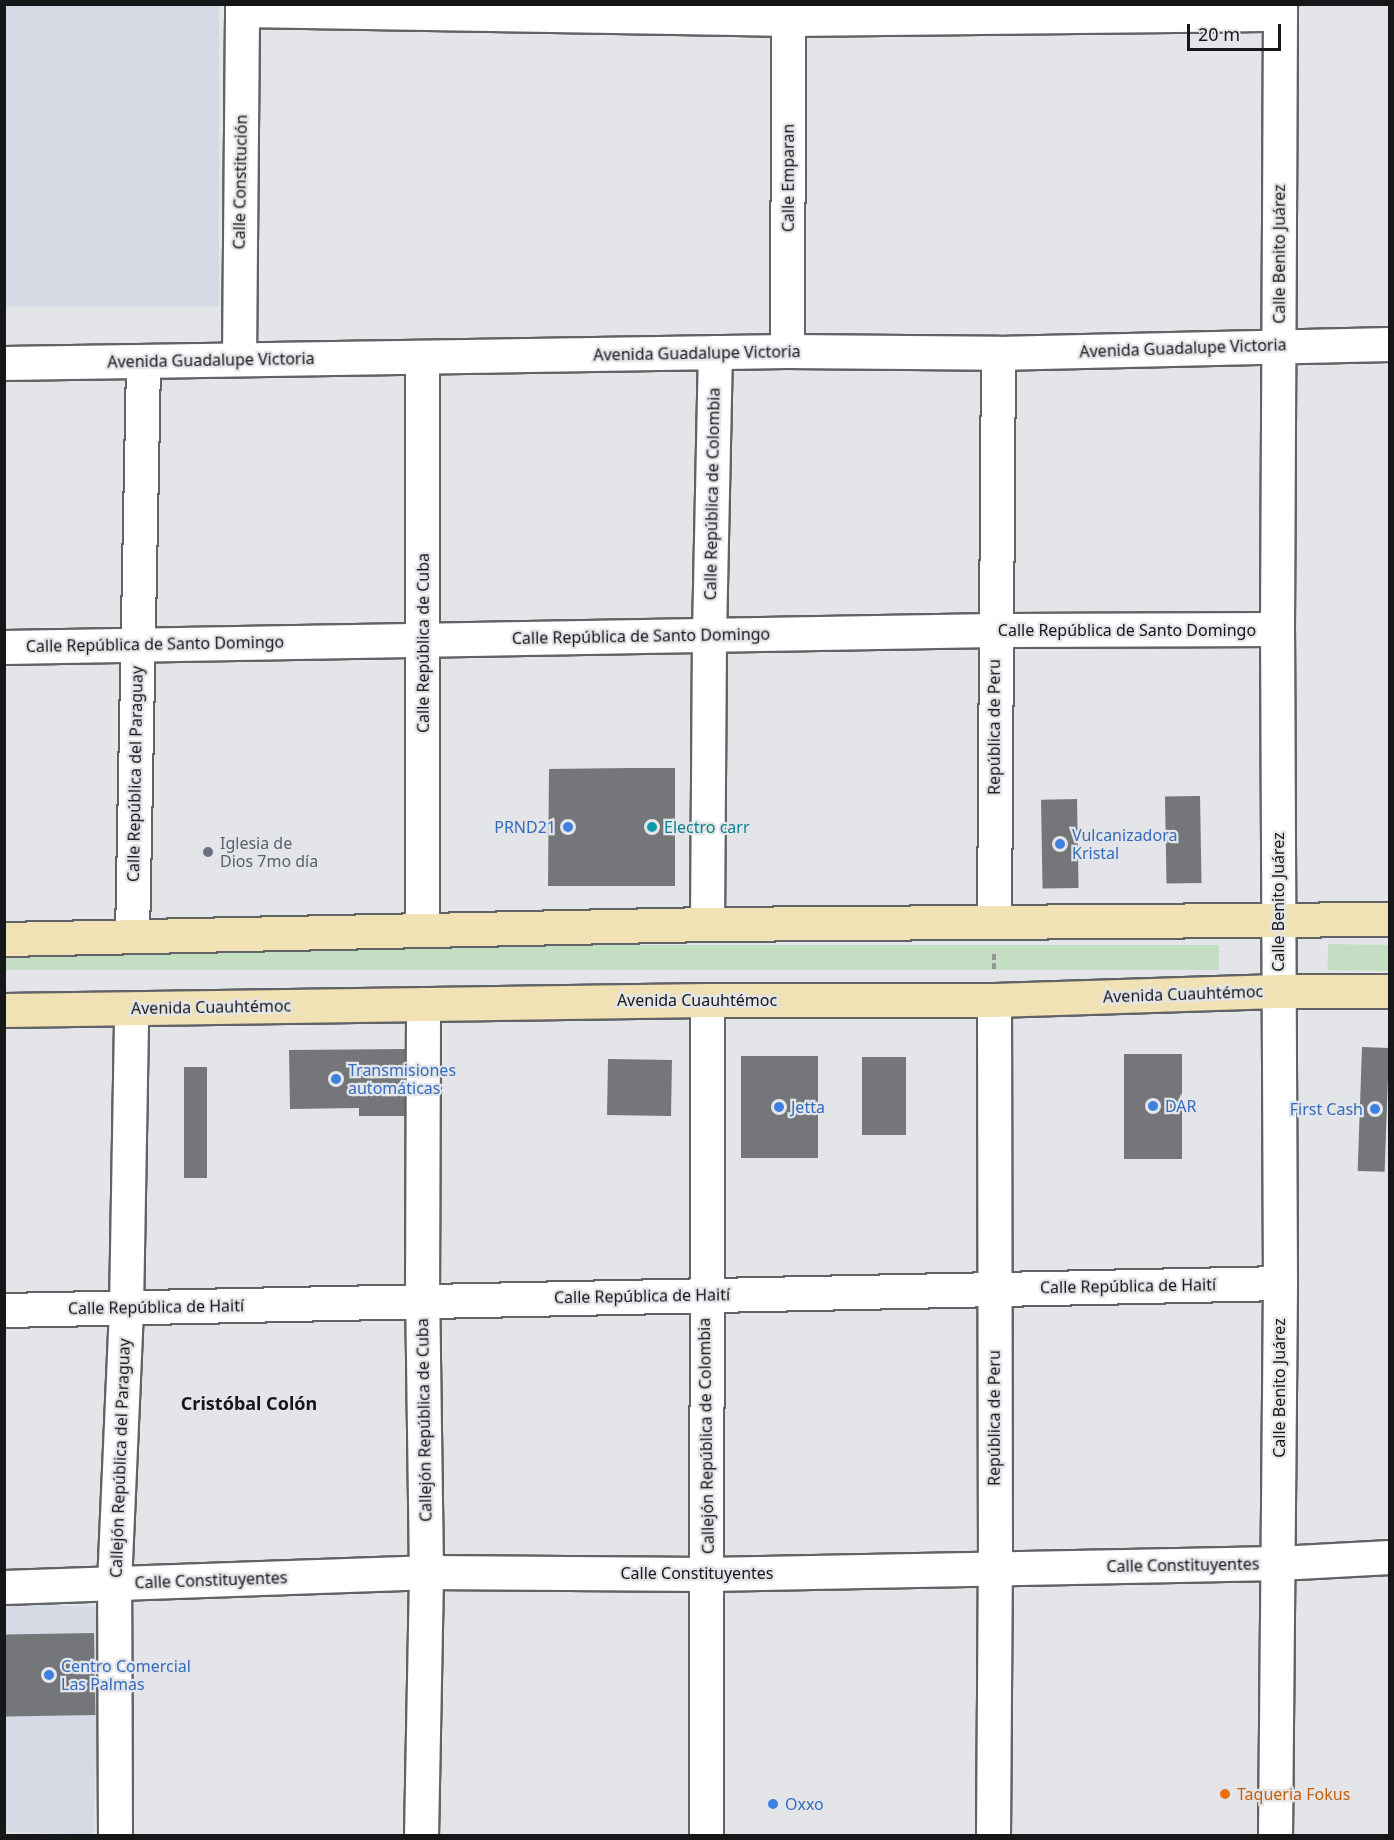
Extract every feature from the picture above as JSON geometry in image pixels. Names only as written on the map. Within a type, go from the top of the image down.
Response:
[{"type":"main road","points":[[4,939],[707,924],[1279,918],[1389,919]]},
{"type":"main road","name":"Avenida Cuauhtémoc","points":[[4,1010],[707,1000],[994,1000],[1278,991],[1389,990]]},
{"type":"street","points":[[242,7],[788,12],[1280,9]]},
{"type":"street","name":"Calle Constitución","points":[[239,359],[242,7]]},
{"type":"street","name":"Calle Benito Juárez","points":[[1275,1836],[1280,1283],[1278,629],[1280,9]]},
{"type":"street","name":"Calle Emparan","points":[[787,351],[788,12]]},
{"type":"street","name":"Avenida Guadalupe Victoria","points":[[4,363],[787,351],[998,353],[1389,344]]},
{"type":"street","name":"Calle República de Colombia","points":[[707,924],[714,352]]},
{"type":"street","name":"República de Peru","points":[[994,922],[998,353]]},
{"type":"street","name":"Calle República de Cuba","points":[[422,357],[422,930]]},
{"type":"street","name":"Calle República del Paraguay","points":[[132,936],[143,361]]},
{"type":"street","name":"Calle República de Santo Domingo","points":[[4,647],[995,630],[1278,629]]},
{"type":"street","name":"Callejón República de Colombia","points":[[706,1836],[707,1000]]},
{"type":"street","name":"República de Peru","points":[[993,1836],[994,1000]]},
{"type":"street","name":"Callejón República de Cuba","points":[[421,1836],[426,1572],[422,1301],[423,1004]]},
{"type":"street","name":"Callejón República del Paraguay","points":[[116,1836],[114,1584],[126,1308],[131,1009]]},
{"type":"street","name":"Calle República de Haití","points":[[4,1310],[1280,1283]]},
{"type":"street","name":"Calle Constituyentes","points":[[4,1587],[426,1572],[708,1574],[1278,1563],[1389,1557]]},
{"type":"path","points":[[994,922],[994,1000]]},
{"type":"shaded area","points":[[4,5],[219,5],[219,306],[4,306]]},
{"type":"shaded area","points":[[4,1604],[101,1607],[93,1835],[4,1832]]},
{"type":"green space","points":[[1328,944],[1389,945],[1389,971],[1328,970]]},
{"type":"green space","points":[[5,945],[1219,945],[1219,970],[5,970]]},
{"type":"building","points":[[675,768],[675,886],[548,886],[549,769]]},
{"type":"building","points":[[1200,796],[1202,883],[1167,884],[1165,797]]},
{"type":"building","name":"Vulcanizadora Kristal","points":[[1077,799],[1079,888],[1043,889],[1041,800]]},
{"type":"building","name":"First Cash","points":[[1362,1047],[1389,1048],[1385,1172],[1358,1171]]},
{"type":"building","name":"Transmisiones automáticas","points":[[406,1049],[406,1116],[359,1116],[359,1108],[290,1109],[289,1050]]},
{"type":"building","name":"DAR","points":[[1124,1054],[1182,1054],[1182,1159],[1124,1159]]},
{"type":"building","name":"Jetta","points":[[741,1056],[818,1056],[818,1158],[741,1158]]},
{"type":"building","points":[[862,1057],[906,1057],[906,1135],[862,1135]]},
{"type":"building","points":[[608,1059],[672,1060],[671,1116],[607,1115]]},
{"type":"building","points":[[184,1067],[207,1067],[207,1178],[184,1178]]},
{"type":"building","name":"Centro Comercial Las Palmas","points":[[94,1633],[95,1715],[5,1717],[4,1635]]},
{"type":"place","name":"PRND21","points":[[568,827]]},
{"type":"place","name":"Electro carr","points":[[652,827]]},
{"type":"place","name":"Vulcanizadora Kristal","points":[[1060,844]]},
{"type":"place","name":"Iglesia de Dios 7mo día","points":[[208,852]]},
{"type":"place","name":"Transmisiones automáticas","points":[[336,1079]]},
{"type":"place","name":"DAR","points":[[1153,1106]]},
{"type":"place","name":"Jetta","points":[[779,1107]]},
{"type":"place","name":"First Cash","points":[[1375,1109]]},
{"type":"place","name":"Centro Comercial Las Palmas","points":[[49,1675]]},
{"type":"place","name":"Taqueria Fokus","points":[[1225,1794]]},
{"type":"place","name":"Oxxo","points":[[773,1804]]},
{"type":"district","name":"Cristóbal Colón","points":[[249,1403]]}]
